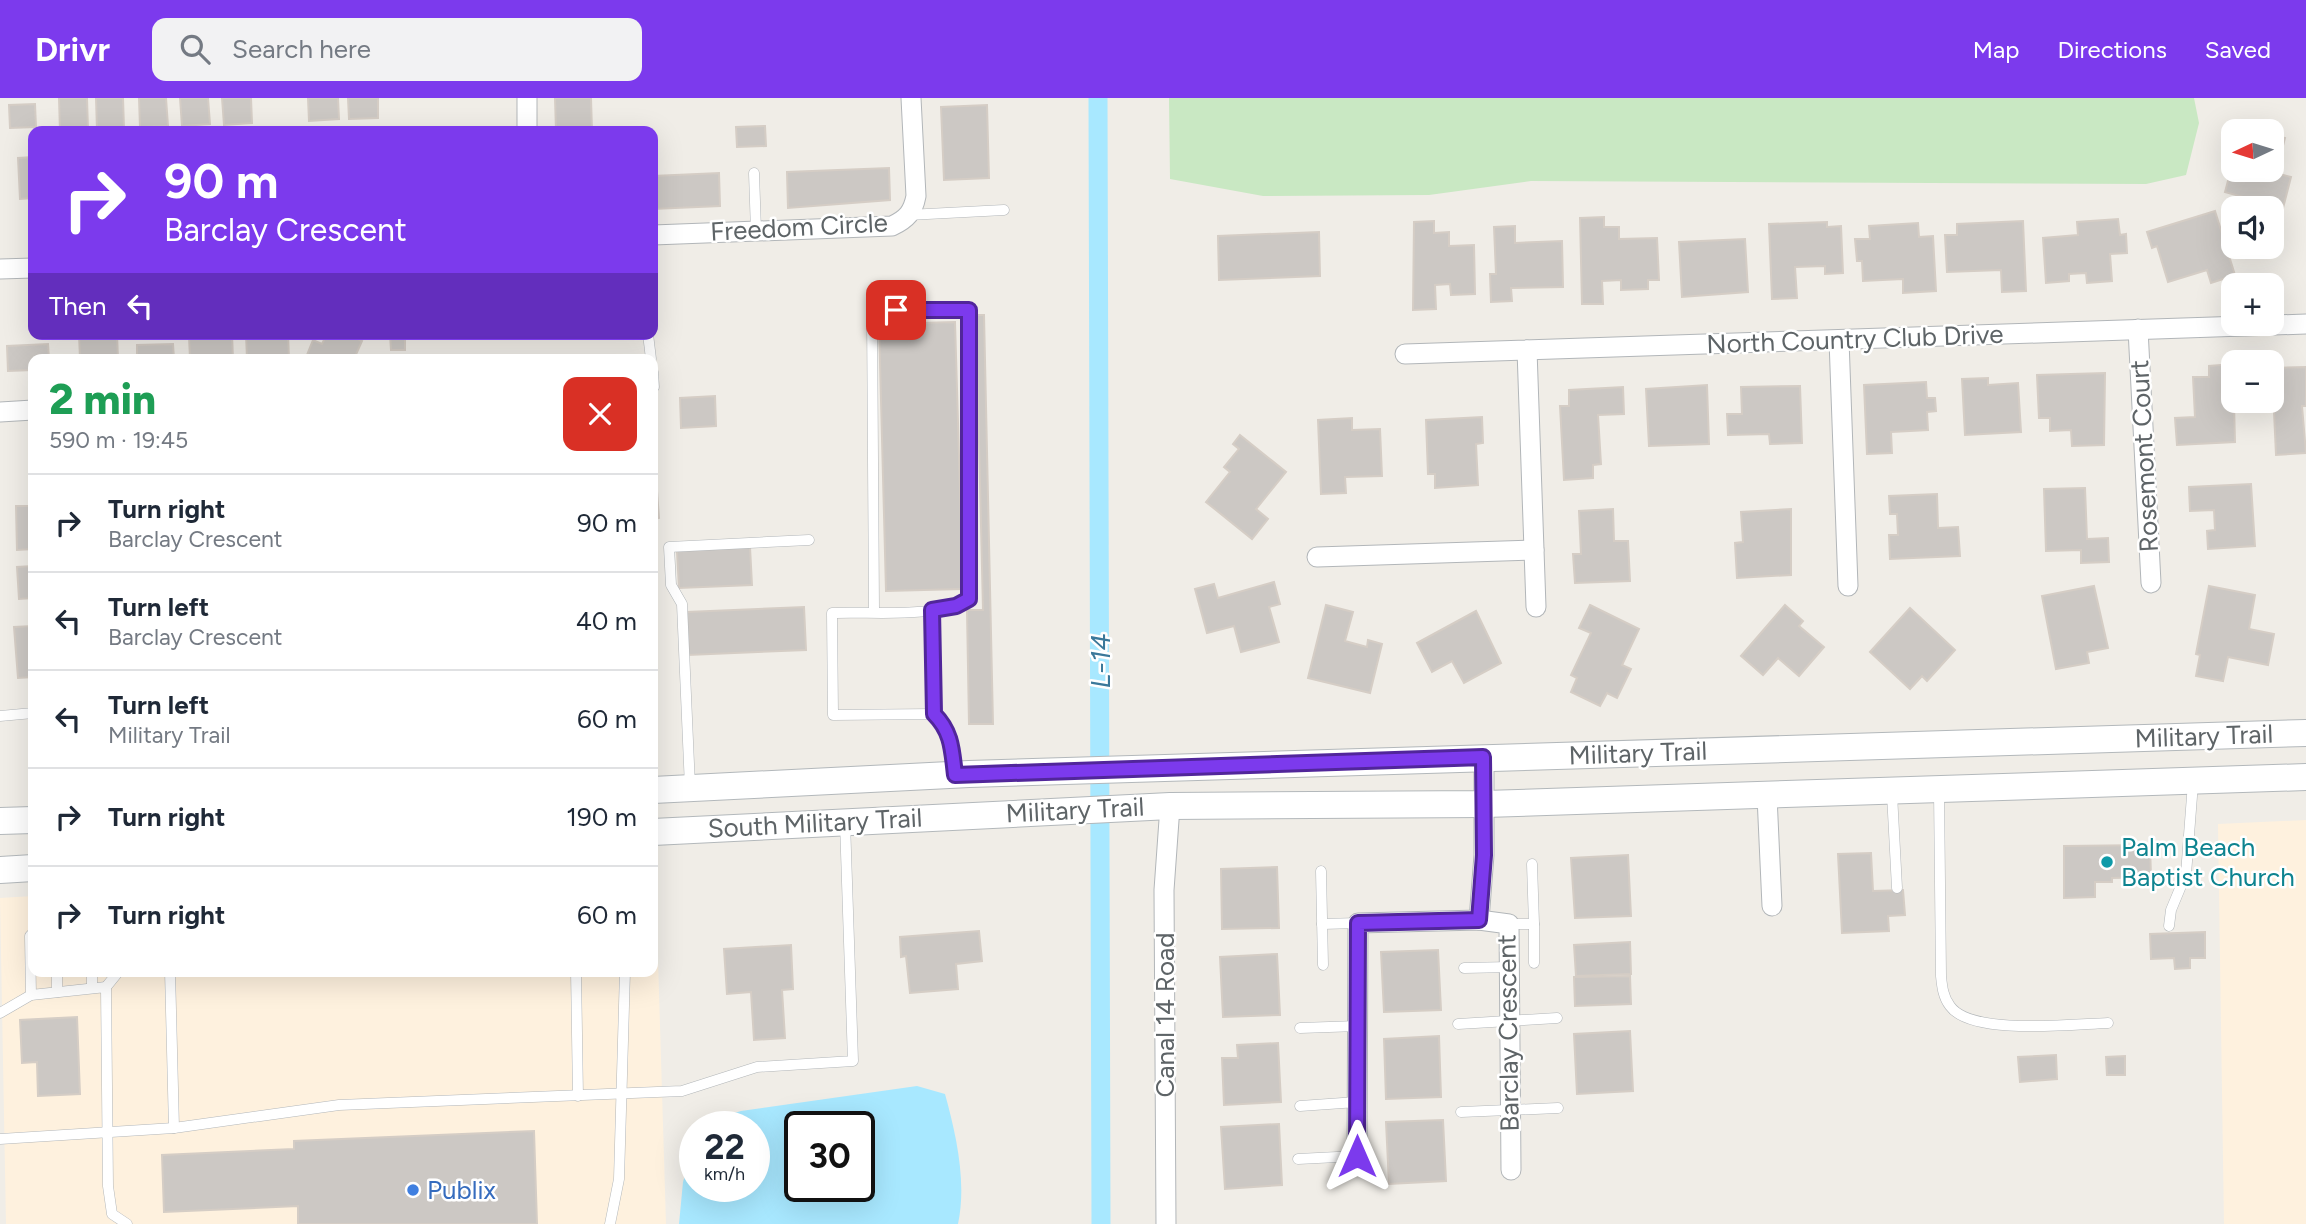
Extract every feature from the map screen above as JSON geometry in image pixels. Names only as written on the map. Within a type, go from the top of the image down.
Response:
[{"type":"main road","name":"Military Trail","points":[[962,774],[2306,733]]},
{"type":"main road","name":"South Military Trail","points":[[667,793],[962,774]]},
{"type":"main road","name":"Military Trail","points":[[978,814],[1170,806],[1485,804],[2306,777]]},
{"type":"main road","name":"South Military Trail","points":[[658,832],[978,814]]},
{"type":"main road","points":[[0,821],[28,820]]},
{"type":"main road","points":[[0,870],[28,868]]},
{"type":"street","points":[[527,98],[527,126]]},
{"type":"street","name":"Freedom Circle","points":[[658,234],[892,226],[908,215],[916,196],[911,98]]},
{"type":"street","points":[[0,269],[28,268]]},
{"type":"street","name":"North Country Club Drive","points":[[1405,354],[2306,324]]},
{"type":"street","name":"Rosemont Court","points":[[2138,329],[2151,583]]},
{"type":"street","points":[[1839,340],[1847,586]]},
{"type":"street","points":[[1527,350],[1536,607]]},
{"type":"street","points":[[0,412],[28,410]]},
{"type":"street","points":[[1317,557],[1534,550]]},
{"type":"street","name":"Barclay Crescent","points":[[1479,920],[1485,804],[1483,757]]},
{"type":"street","points":[[1767,796],[1772,906]]},
{"type":"street","name":"Canal 14 Road","points":[[1166,1224],[1164,890],[1170,806]]},
{"type":"street","name":"Barclay Crescent","points":[[1358,923],[1479,920],[1510,924],[1511,1170]]},
{"type":"street","points":[[1357,1156],[1358,923]]},
{"type":"lane","points":[[754,173],[755,231]]},
{"type":"lane","points":[[908,215],[1004,210]]},
{"type":"lane","points":[[874,610],[872,311],[969,310],[969,599],[956,606],[932,610],[832,613],[833,715],[934,714]]},
{"type":"lane","points":[[667,793],[682,604],[671,585],[669,547],[809,540]]},
{"type":"lane","points":[[932,610],[934,714],[946,727],[962,774]]},
{"type":"lane","points":[[0,716],[28,713]]},
{"type":"lane","points":[[2169,926],[2171,910],[2186,874],[2193,781]]},
{"type":"lane","points":[[1939,790],[1941,976],[1943,991],[1951,1008],[1965,1018],[1986,1023],[2108,1023]]},
{"type":"lane","points":[[1892,792],[1897,888]]},
{"type":"lane","points":[[0,1139],[174,1128],[338,1105],[682,1091],[757,1067],[853,1061],[845,822]]},
{"type":"lane","points":[[1532,864],[1534,963]]},
{"type":"lane","points":[[1321,871],[1323,965]]},
{"type":"lane","points":[[1322,924],[1358,923]]},
{"type":"lane","points":[[1510,924],[1534,924]]},
{"type":"lane","points":[[1464,968],[1510,967]]},
{"type":"lane","points":[[31,977],[31,995]]},
{"type":"lane","points":[[57,977],[57,992]]},
{"type":"lane","points":[[92,977],[92,988]]},
{"type":"lane","points":[[114,977],[106,987],[108,1186],[112,1214],[127,1224]]},
{"type":"lane","points":[[170,977],[174,1128]]},
{"type":"lane","points":[[576,977],[578,1096]]},
{"type":"lane","points":[[610,1224],[619,1179],[624,977]]},
{"type":"lane","points":[[0,1013],[31,995],[106,987]]},
{"type":"lane","points":[[1458,1024],[1558,1018]]},
{"type":"lane","points":[[1300,1028],[1357,1026]]},
{"type":"lane","points":[[1300,1106],[1357,1102]]},
{"type":"lane","points":[[1461,1112],[1558,1108]]},
{"type":"lane","points":[[1298,1159],[1357,1156]]},
{"type":"shaded area","points":[[2306,820],[2306,1224],[2224,1224],[2218,824]]},
{"type":"shaded area","points":[[28,896],[28,977],[658,977],[658,959],[666,1224],[6,1224],[0,898]]},
{"type":"green space","points":[[1169,98],[2194,98],[2199,123],[2186,175],[2146,184],[1531,181],[1429,195],[1263,196],[1170,179]]},
{"type":"water","points":[[917,1086],[945,1094],[961,1175],[958,1224],[679,1224],[681,1202],[770,1202],[770,1111],[741,1111]]},
{"type":"building","points":[[59,98],[87,98],[88,126],[60,126]]},
{"type":"building","points":[[96,98],[123,98],[124,126],[97,126]]},
{"type":"building","points":[[139,98],[166,98],[168,126],[140,126]]},
{"type":"building","points":[[180,98],[208,98],[210,124],[182,126]]},
{"type":"building","points":[[222,98],[251,98],[252,123],[224,125]]},
{"type":"building","points":[[308,98],[338,98],[339,119],[309,121]]},
{"type":"building","points":[[348,98],[378,98],[378,118],[349,119]]},
{"type":"building","points":[[555,98],[591,98],[592,126],[556,126]]},
{"type":"building","points":[[35,104],[36,126],[10,128],[9,105]]},
{"type":"building","points":[[987,105],[989,178],[944,180],[941,107]]},
{"type":"building","points":[[765,126],[766,146],[737,147],[736,127]]},
{"type":"building","points":[[28,157],[28,198],[20,199],[18,158]]},
{"type":"building","points":[[889,168],[890,200],[788,208],[787,172]]},
{"type":"building","points":[[719,173],[720,206],[658,209],[658,176]]},
{"type":"building","points":[[2284,175],[2291,177],[2284,204],[2284,196],[2240,196],[2225,192],[2228,182],[2284,182]]},
{"type":"building","points":[[2215,211],[2221,230],[2221,259],[2230,259],[2234,273],[2221,273],[2221,280],[2211,283],[2207,270],[2168,282],[2157,246],[2152,248],[2147,232]]},
{"type":"building","points":[[1604,217],[1604,227],[1619,227],[1619,239],[1657,238],[1659,280],[1648,280],[1648,289],[1621,290],[1621,280],[1602,281],[1603,304],[1582,304],[1580,218]]},
{"type":"building","points":[[2118,219],[2120,235],[2126,234],[2127,253],[2110,254],[2112,281],[2087,283],[2086,273],[2069,274],[2069,281],[2046,283],[2043,238],[2078,235],[2077,222]]},
{"type":"building","points":[[1434,221],[1434,233],[1449,232],[1449,246],[1474,245],[1475,294],[1451,295],[1450,284],[1435,285],[1436,309],[1413,310],[1414,222]]},
{"type":"building","points":[[2023,221],[2026,291],[2002,292],[2001,270],[1947,272],[1945,235],[1957,235],[1957,224]]},
{"type":"building","points":[[1827,222],[1827,227],[1841,226],[1843,273],[1825,274],[1825,266],[1795,267],[1797,298],[1772,299],[1769,224]]},
{"type":"building","points":[[1918,223],[1919,237],[1933,236],[1936,291],[1903,293],[1903,279],[1863,281],[1862,261],[1857,261],[1855,239],[1870,239],[1869,226]]},
{"type":"building","points":[[1515,226],[1515,243],[1562,241],[1563,287],[1511,288],[1512,301],[1491,302],[1490,274],[1496,274],[1494,227]]},
{"type":"building","points":[[1319,232],[1320,276],[1219,280],[1218,236]]},
{"type":"building","points":[[1745,239],[1748,292],[1682,297],[1679,242]]},
{"type":"building","points":[[976,315],[984,315],[993,724],[969,724],[967,610],[983,610]]},
{"type":"building","points":[[955,322],[963,589],[886,591],[879,324]]},
{"type":"building","points":[[79,340],[117,340],[118,354],[80,354]]},
{"type":"building","points":[[189,340],[232,340],[233,354],[190,354]]},
{"type":"building","points":[[246,340],[288,340],[289,354],[247,354]]},
{"type":"building","points":[[313,340],[322,344],[324,340],[362,341],[356,354],[307,354]]},
{"type":"building","points":[[390,340],[405,340],[405,350],[391,350]]},
{"type":"building","points":[[48,344],[49,354],[28,354],[28,370],[8,371],[7,346]]},
{"type":"building","points":[[173,344],[174,354],[137,354],[137,345]]},
{"type":"building","points":[[2221,365],[2221,413],[2234,413],[2235,442],[2177,445],[2175,418],[2195,417],[2193,377],[2209,377],[2209,366]]},
{"type":"building","points":[[2306,367],[2306,406],[2302,406],[2306,453],[2276,455],[2274,413],[2284,413],[2284,368]]},
{"type":"building","points":[[2105,373],[2104,445],[2072,446],[2071,430],[2050,431],[2050,418],[2039,418],[2037,375]]},
{"type":"building","points":[[1988,378],[1988,385],[2018,383],[2021,432],[1965,435],[1962,379]]},
{"type":"building","points":[[1926,382],[1927,398],[1935,398],[1936,411],[1927,412],[1928,430],[1891,432],[1892,453],[1867,454],[1864,385]]},
{"type":"building","points":[[1707,385],[1709,444],[1649,446],[1646,389]]},
{"type":"building","points":[[1800,386],[1802,443],[1770,444],[1769,434],[1728,435],[1727,414],[1742,414],[1741,387]]},
{"type":"building","points":[[1623,387],[1624,414],[1598,415],[1601,464],[1593,465],[1593,478],[1564,480],[1560,406],[1569,406],[1569,390]]},
{"type":"building","points":[[715,396],[716,426],[681,428],[680,398]]},
{"type":"building","points":[[1482,417],[1483,443],[1476,444],[1478,485],[1435,488],[1435,474],[1428,474],[1426,420]]},
{"type":"building","points":[[1352,418],[1352,430],[1380,429],[1382,476],[1345,477],[1346,493],[1321,494],[1318,420]]},
{"type":"building","points":[[1240,435],[1286,472],[1256,509],[1268,519],[1252,539],[1206,502],[1230,472],[1224,467],[1239,449],[1233,444]]},
{"type":"building","points":[[2251,484],[2255,546],[2208,549],[2207,531],[2215,530],[2214,510],[2190,511],[2189,487]]},
{"type":"building","points":[[2085,488],[2087,539],[2108,538],[2109,562],[2081,563],[2081,550],[2046,551],[2044,489]]},
{"type":"building","points":[[1937,494],[1938,528],[1958,527],[1960,556],[1890,559],[1889,535],[1898,535],[1897,514],[1890,514],[1889,496]]},
{"type":"building","points":[[16,506],[28,506],[28,549],[17,550]]},
{"type":"building","points":[[1613,509],[1614,541],[1628,541],[1630,581],[1575,583],[1573,554],[1581,554],[1579,511]]},
{"type":"building","points":[[1791,509],[1791,575],[1737,578],[1735,543],[1743,542],[1741,512]]},
{"type":"building","points":[[750,547],[752,585],[679,588],[677,551]]},
{"type":"building","points":[[28,566],[28,598],[19,599],[17,567]]},
{"type":"building","points":[[1274,582],[1280,604],[1269,607],[1279,642],[1241,652],[1234,626],[1207,633],[1195,589],[1214,584],[1218,598]]},
{"type":"building","points":[[2094,586],[2108,648],[2087,652],[2089,663],[2056,669],[2042,596]]},
{"type":"building","points":[[2209,586],[2255,595],[2249,629],[2274,634],[2268,665],[2228,657],[2223,681],[2196,676],[2200,655],[2196,654]]},
{"type":"building","points":[[1326,605],[1353,612],[1345,641],[1367,647],[1368,640],[1382,644],[1370,693],[1308,678]]},
{"type":"building","points":[[1590,605],[1639,629],[1622,665],[1631,669],[1617,698],[1607,693],[1600,706],[1571,692],[1577,678],[1571,675],[1591,633],[1579,628]]},
{"type":"building","points":[[1785,605],[1803,621],[1799,626],[1824,647],[1799,676],[1778,658],[1763,675],[1741,656]]},
{"type":"building","points":[[804,607],[806,650],[688,655],[687,612]]},
{"type":"building","points":[[1910,608],[1955,650],[1927,681],[1922,676],[1910,689],[1870,652]]},
{"type":"building","points":[[1476,611],[1501,663],[1464,683],[1452,661],[1432,672],[1417,643]]},
{"type":"building","points":[[28,626],[28,677],[18,678],[14,627]]},
{"type":"building","name":"Palm Beach Baptist Church","points":[[2150,845],[2151,877],[2112,878],[2112,882],[2095,882],[2095,897],[2064,898],[2064,846]]},
{"type":"building","points":[[1871,853],[1873,891],[1903,890],[1905,915],[1888,916],[1889,931],[1842,933],[1838,854]]},
{"type":"building","points":[[1628,855],[1631,916],[1575,918],[1571,858]]},
{"type":"building","points":[[1277,867],[1279,928],[1222,929],[1221,869]]},
{"type":"building","points":[[979,931],[982,961],[956,964],[958,989],[910,993],[906,956],[901,957],[900,937]]},
{"type":"building","points":[[2205,932],[2205,958],[2190,958],[2190,968],[2175,969],[2174,958],[2151,959],[2150,934]]},
{"type":"building","points":[[1630,942],[1631,974],[1576,976],[1574,945]]},
{"type":"building","points":[[791,945],[793,989],[782,990],[785,1038],[754,1040],[751,992],[727,994],[724,949]]},
{"type":"building","points":[[1438,950],[1441,1010],[1384,1012],[1381,952]]},
{"type":"building","points":[[1277,954],[1280,1015],[1223,1017],[1220,957]]},
{"type":"building","points":[[1630,976],[1631,1004],[1575,1006],[1574,977]]},
{"type":"building","points":[[77,1017],[80,1094],[38,1096],[37,1062],[22,1063],[20,1020]]},
{"type":"building","points":[[1630,1031],[1633,1091],[1577,1094],[1574,1034]]},
{"type":"building","points":[[1439,1036],[1441,1097],[1386,1099],[1384,1039]]},
{"type":"building","points":[[1278,1043],[1281,1102],[1224,1105],[1222,1058],[1238,1058],[1237,1045]]},
{"type":"building","points":[[2056,1055],[2057,1079],[2020,1082],[2018,1057]]},
{"type":"building","points":[[2125,1056],[2125,1075],[2107,1075],[2106,1057]]},
{"type":"building","points":[[1443,1120],[1446,1181],[1389,1184],[1386,1122]]},
{"type":"building","points":[[1279,1124],[1282,1185],[1225,1189],[1221,1127]]},
{"type":"building","points":[[534,1131],[537,1224],[298,1224],[298,1206],[164,1212],[162,1155],[294,1149],[294,1141]]},
{"type":"waterway","name":"L-14","points":[[1098,98],[1101,1224]]},
{"type":"place","name":"Palm Beach Baptist Church","points":[[2107,862]]},
{"type":"place","name":"Publix","points":[[413,1190]]},
{"type":"route","points":[[896,310],[969,310],[969,599],[956,606],[932,610],[934,714],[946,727],[952,742],[955,775],[1483,757],[1484,855],[1479,920],[1358,923],[1357,1156]]}]
